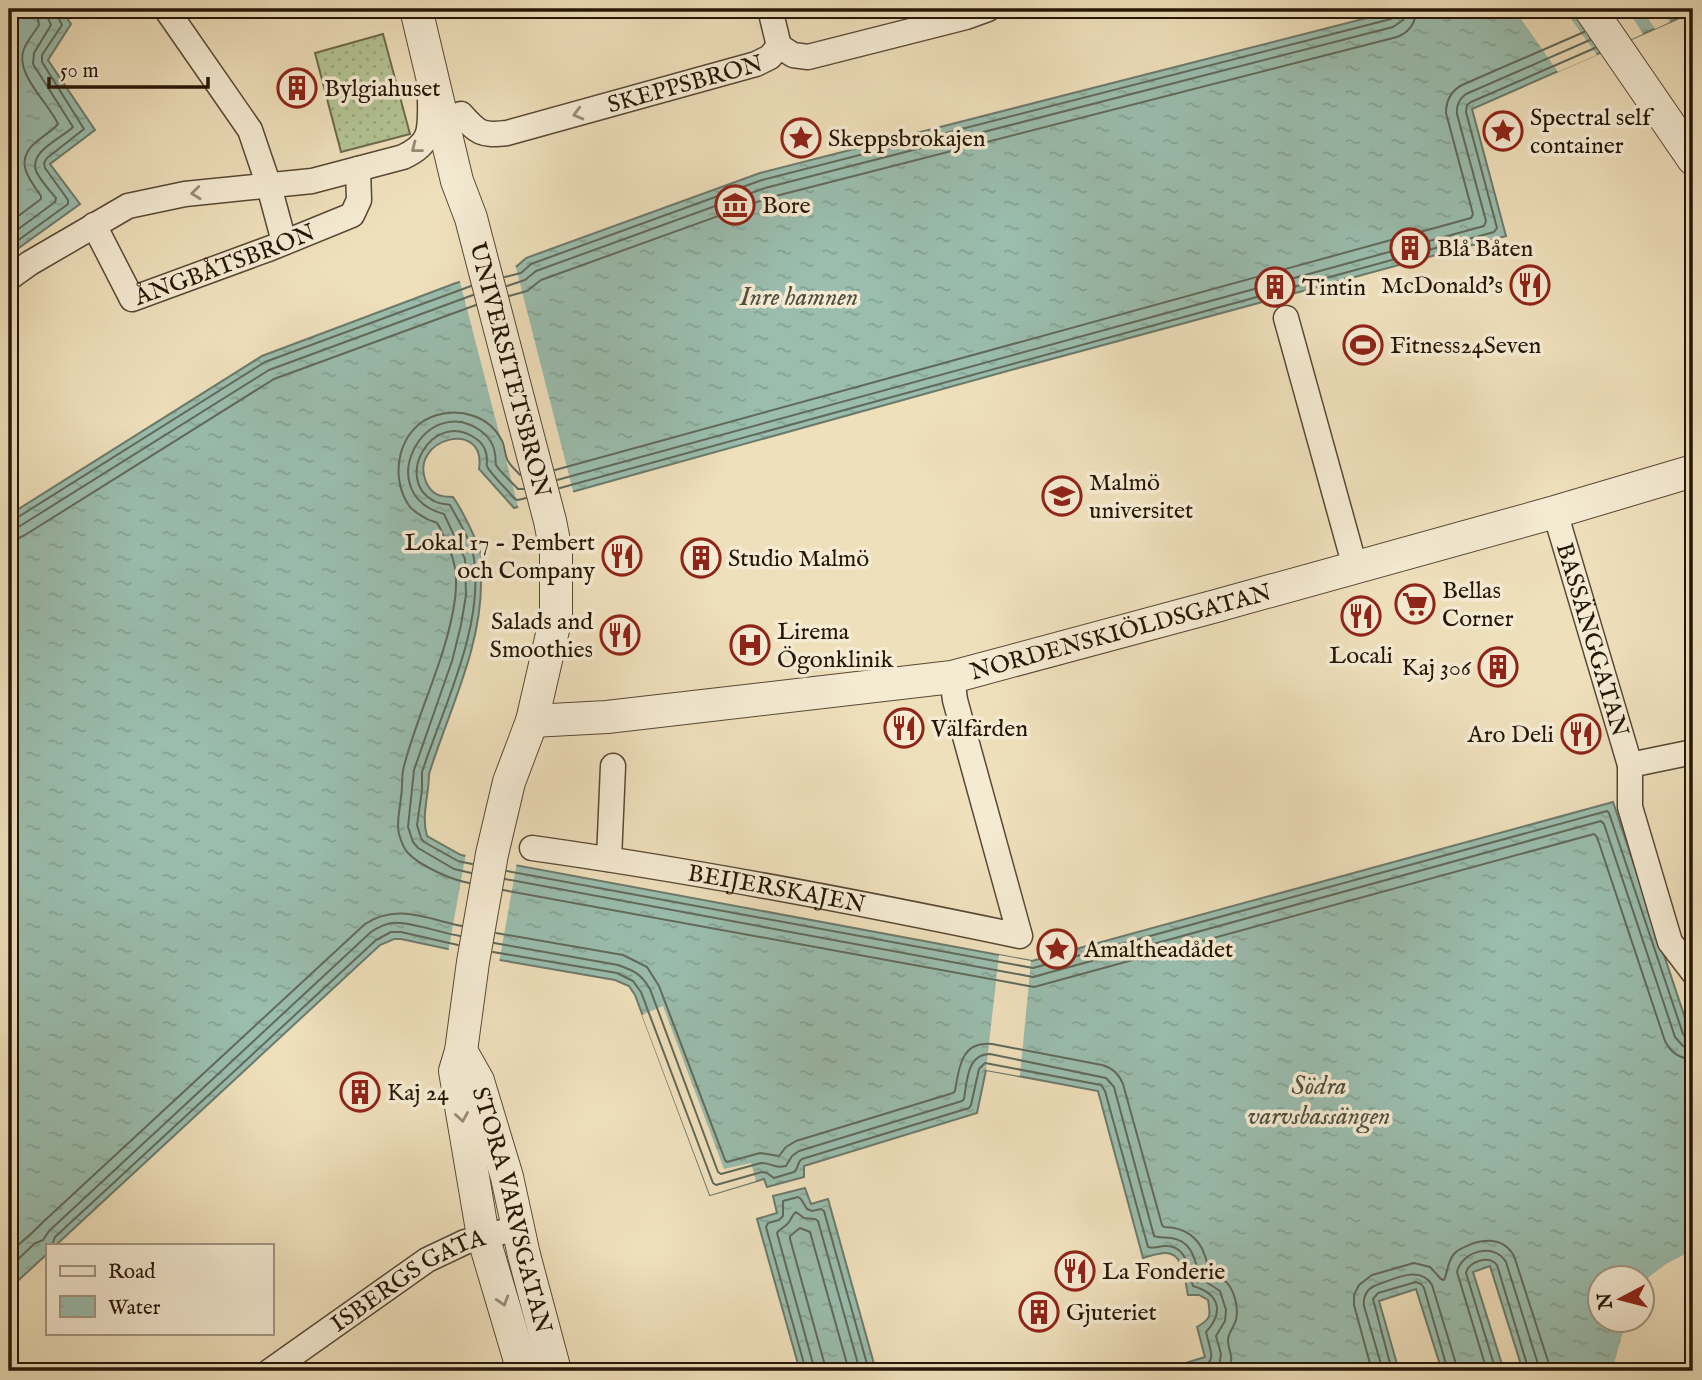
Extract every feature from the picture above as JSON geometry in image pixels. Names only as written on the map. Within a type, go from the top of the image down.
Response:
[{"type":"street","points":[[166,9],[250,130],[284,242]]},
{"type":"street","points":[[416,9],[457,181],[471,218]]},
{"type":"street","points":[[436,9],[476,177],[471,218]]},
{"type":"street","points":[[770,9],[779,46]]},
{"type":"street","name":"SKEPPSBRON","points":[[461,114],[479,131],[490,135],[507,133],[756,64],[770,57],[779,46],[793,55],[808,57],[988,9]]},
{"type":"street","points":[[1590,9],[1693,131]]},
{"type":"street","points":[[1610,9],[1623,45],[1693,159]]},
{"type":"street","name":"ÅNGBÅTSBRON","points":[[9,278],[128,206],[185,194],[312,181],[403,157],[417,150],[425,142],[430,121],[429,61]]},
{"type":"street","name":"ÅNGBÅTSBRON","points":[[94,225],[132,299],[352,215],[359,200],[358,169]]},
{"type":"street","name":"UNIVERSITETSBRON","points":[[471,218],[556,551],[556,617],[533,721]]},
{"type":"street","points":[[1286,318],[1355,567]]},
{"type":"street","name":"NORDENSKIÖLDSGATAN","points":[[533,721],[607,717],[952,677],[1555,512],[1693,471]]},
{"type":"street","name":"BASSÄNGGATAN","points":[[1555,512],[1630,765],[1630,807],[1670,942],[1693,972]]},
{"type":"street","name":"BEIJERSKAJEN","points":[[532,848],[610,859],[1020,936],[954,700],[952,677]]},
{"type":"street","name":"STORA VARVSGATAN","points":[[523,1371],[483,1236],[455,1071],[461,1051],[492,854],[509,782],[533,721]]},
{"type":"street","points":[[1630,765],[1693,752]]},
{"type":"street","points":[[610,859],[613,766]]},
{"type":"street","name":"STORA VARVSGATAN","points":[[461,1051],[478,1080],[507,1177],[517,1227],[555,1371]]},
{"type":"street","name":"ISBERGS GATA","points":[[270,1371],[427,1260],[465,1242],[517,1227]]},
{"type":"green space","points":[[383,34],[410,134],[341,152],[315,53]]},
{"type":"water","points":[[9,9],[61,9],[71,24],[48,60],[95,130],[50,164],[80,204],[9,255]]},
{"type":"water","points":[[1402,9],[1693,9],[1693,12],[1472,109],[1506,236],[514,508],[479,469],[478,453],[472,443],[461,439],[437,445],[428,454],[423,467],[431,490],[440,496],[453,497],[473,534],[481,558],[477,627],[463,677],[429,774],[425,813],[427,836],[461,855],[1032,961],[1613,802],[1693,1042],[1693,1371],[1523,1371],[1490,1266],[1473,1272],[1504,1371],[1442,1371],[1416,1289],[1379,1301],[1399,1371],[1174,1371],[1173,1367],[1205,1357],[1197,1327],[1209,1316],[1208,1300],[1199,1295],[1188,1295],[1183,1269],[1172,1254],[1143,1258],[1098,1091],[986,1070],[977,1113],[804,1166],[804,1177],[767,1187],[764,1179],[710,1195],[635,995],[629,986],[615,980],[401,939],[380,945],[57,1244],[46,1244],[46,1255],[9,1289],[9,515],[262,356],[456,283],[517,266],[526,258],[760,173]]},
{"type":"water","points":[[805,1188],[811,1204],[828,1199],[876,1371],[800,1371],[757,1219],[777,1213],[773,1196]]},
{"type":"pier","points":[[1514,9],[1564,9],[1597,55],[1558,72]]},
{"type":"pier","points":[[1574,9],[1627,9],[1643,34],[1603,52]]},
{"type":"pier","points":[[1642,9],[1662,9],[1670,22],[1655,29]]},
{"type":"pier","points":[[515,264],[574,495],[519,510],[459,278]]},
{"type":"pier","points":[[466,853],[517,862],[499,963],[448,953]]},
{"type":"pier","points":[[999,955],[1031,961],[1020,1076],[986,1070]]},
{"type":"pier","points":[[663,1006],[724,1169],[751,1163],[756,1181],[710,1195],[642,1015]]},
{"type":"pier","points":[[1693,1250],[1693,1361],[1687,1371],[1612,1371],[1622,1334],[1656,1334],[1656,1272]]},
{"type":"place","name":"Bylgiahuset","points":[[297,88]]},
{"type":"place","name":"Spectral self container","points":[[1503,131]]},
{"type":"place","name":"Skeppsbrokajen","points":[[801,138]]},
{"type":"place","name":"Bore","points":[[735,205]]},
{"type":"place","name":"Blå Båten","points":[[1410,248]]},
{"type":"place","name":"McDonald's","points":[[1530,285]]},
{"type":"place","name":"Tintin","points":[[1275,287]]},
{"type":"place","name":"Fitness24Seven","points":[[1363,345]]},
{"type":"place","name":"Malmö universitet","points":[[1062,496]]},
{"type":"place","name":"Lokal 17 - Pembert och Company","points":[[622,556]]},
{"type":"place","name":"Studio Malmö","points":[[701,558]]},
{"type":"place","name":"Bellas Corner","points":[[1415,604]]},
{"type":"place","name":"Locali","points":[[1361,616]]},
{"type":"place","name":"Salads and Smoothies","points":[[620,635]]},
{"type":"place","name":"Lirema Ögonklinik","points":[[750,645]]},
{"type":"place","name":"Kaj 306","points":[[1498,667]]},
{"type":"place","name":"Välfärden","points":[[904,728]]},
{"type":"place","name":"Aro Deli","points":[[1581,734]]},
{"type":"place","name":"Amaltheadådet","points":[[1057,949]]},
{"type":"place","name":"Kaj 24","points":[[360,1092]]},
{"type":"place","name":"La Fonderie","points":[[1075,1271]]},
{"type":"place","name":"Gjuteriet","points":[[1039,1312]]},
{"type":"water label","name":"Inre hamnen","points":[[799,296]]},
{"type":"water label","name":"Södra varvsbassängen","points":[[1319,1100]]}]
